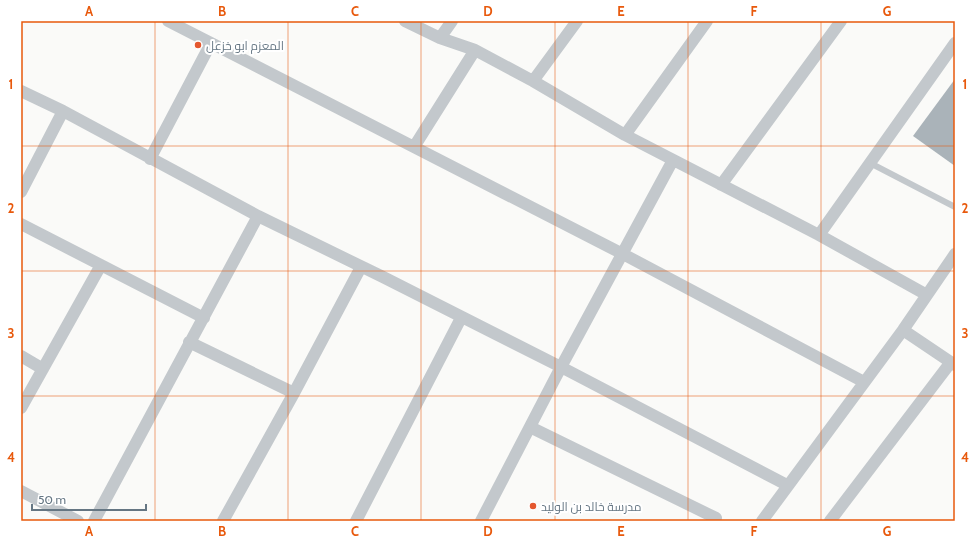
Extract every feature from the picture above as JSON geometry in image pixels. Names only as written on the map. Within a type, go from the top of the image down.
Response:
[{"type":"street","points":[[168,21],[621,254],[864,382]]},
{"type":"street","points":[[405,21],[440,38],[475,50],[533,81],[625,135],[819,235],[927,295]]},
{"type":"street","points":[[440,38],[452,21]]},
{"type":"street","points":[[533,81],[577,21]]},
{"type":"street","points":[[625,135],[707,21]]},
{"type":"street","points":[[721,185],[841,21]]},
{"type":"street","points":[[150,159],[211,43]]},
{"type":"street","points":[[819,235],[953,49]]},
{"type":"street","points":[[414,147],[475,50]]},
{"type":"street","points":[[21,91],[63,111],[258,216],[561,367],[787,485]]},
{"type":"street","points":[[21,192],[63,111]]},
{"type":"street","points":[[481,521],[621,254],[673,160]]},
{"type":"street","points":[[94,521],[258,216]]},
{"type":"street","points":[[21,224],[204,318]]},
{"type":"street","points":[[762,521],[787,485],[903,330],[955,254]]},
{"type":"street","points":[[21,408],[102,265]]},
{"type":"street","points":[[223,521],[294,393],[361,266]]},
{"type":"street","points":[[356,521],[461,318]]},
{"type":"street","points":[[830,521],[953,363],[903,330]]},
{"type":"street","points":[[189,342],[294,393]]},
{"type":"street","points":[[21,356],[43,368]]},
{"type":"street","points":[[530,427],[716,518]]},
{"type":"street","points":[[21,491],[78,521]]},
{"type":"lane","points":[[870,163],[955,206]]},
{"type":"building","points":[[955,79],[955,166],[913,136]]},
{"type":"place","name":"المعزم ابو خزعل","points":[[198,45]]},
{"type":"place","name":"مدرسة خالد بن الوليد","points":[[533,506]]}]
